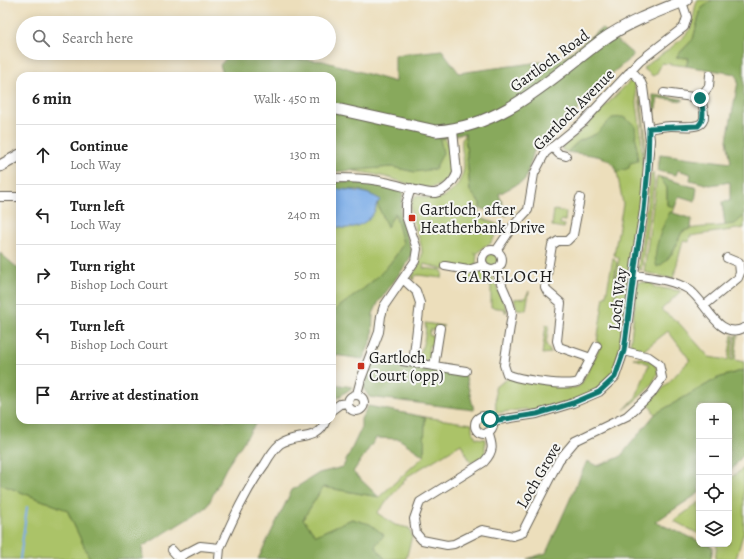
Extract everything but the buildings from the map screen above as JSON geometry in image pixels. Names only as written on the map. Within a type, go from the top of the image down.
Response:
[{"type":"main road","name":"Gartloch Road","points":[[336,109],[436,131],[453,130],[484,120],[519,102],[569,68],[602,40],[630,25],[684,1]]},
{"type":"main road","points":[[0,166],[16,157]]},
{"type":"street","name":"Gartloch Avenue","points":[[496,251],[513,226],[528,210],[534,174],[542,158],[552,147],[583,122],[631,70],[684,27],[687,17],[684,1]]},
{"type":"street","name":"Loch Way","points":[[492,421],[537,414],[573,403],[599,392],[615,377],[624,351],[644,210],[648,168],[649,128],[643,87],[640,80],[631,70]]},
{"type":"street","points":[[649,128],[698,126],[702,121],[703,113],[700,98],[709,86],[710,75]]},
{"type":"street","points":[[664,94],[700,98]]},
{"type":"street","points":[[336,178],[361,178],[434,193],[441,191],[455,179],[457,166],[453,130]]},
{"type":"street","points":[[552,147],[559,154],[566,156]]},
{"type":"street","points":[[357,394],[361,379],[379,332],[380,316],[384,306],[415,261],[417,249],[406,216],[406,204],[411,188]]},
{"type":"street","points":[[0,197],[16,197]]},
{"type":"street","points":[[580,198],[573,235],[567,241],[558,241],[552,245],[544,283],[547,292],[561,303],[557,341],[559,347],[591,358]]},
{"type":"street","points":[[490,250],[496,251],[502,259],[501,265],[496,269],[489,269],[484,265],[482,259],[485,253],[490,250]]},
{"type":"street","points":[[705,306],[738,278],[741,260],[727,258]]},
{"type":"street","points":[[445,266],[468,270],[484,265]]},
{"type":"street","points":[[496,269],[500,284],[511,306],[512,314],[504,365],[507,374],[554,383],[574,384],[579,381],[597,346]]},
{"type":"street","points":[[634,274],[682,286],[694,294],[724,329],[736,331],[744,328]]},
{"type":"street","points":[[403,279],[416,291],[420,303],[413,363]]},
{"type":"street","points":[[434,366],[437,331]]},
{"type":"street","name":"Loch Grove","points":[[488,432],[492,449],[491,454],[484,462],[420,502],[414,519],[416,533],[422,540],[447,545],[454,544],[482,530],[513,536],[522,533],[559,460],[574,441],[627,416],[651,394],[662,378],[660,364],[649,357],[624,351]]},
{"type":"street","points":[[402,361],[466,371]]},
{"type":"street","points":[[348,403],[350,396],[357,394]]},
{"type":"street","points":[[348,403],[353,410],[362,409],[364,400],[357,394]]},
{"type":"street","points":[[336,407],[340,404],[348,403]]},
{"type":"street","points":[[483,416],[488,417],[492,421],[492,426],[488,432],[483,433],[478,431],[475,423],[478,418],[483,416]]},
{"type":"street","points":[[219,559],[220,548],[248,488],[274,450],[284,442],[315,434],[321,430],[324,424]]},
{"type":"street","points":[[172,550],[180,558],[200,546],[220,548]]},
{"type":"green space","points":[[698,0],[712,0],[701,9],[693,39],[676,57],[689,58],[686,66],[662,63],[657,73],[653,76],[643,68],[676,43],[687,32],[691,27],[695,6]]},
{"type":"green space","points":[[712,0],[744,0],[744,216],[735,224],[725,225],[722,202],[730,201],[730,182],[710,185],[690,180],[691,174],[678,170],[676,175],[658,171],[660,154],[731,163],[727,140],[738,82],[736,74],[686,66],[689,58],[676,57],[693,39],[701,9]]},
{"type":"green space","points":[[602,28],[634,55],[609,76],[563,126],[534,151],[525,180],[499,194],[507,216],[480,208],[480,203],[470,191],[465,133],[440,139],[443,153],[435,169],[415,172],[392,167],[336,172],[336,72],[223,72],[220,65],[225,60],[323,61],[395,82],[395,55],[442,50],[459,73],[562,59]]},
{"type":"green space","points":[[632,79],[634,81],[641,133],[642,165],[644,133],[637,80],[639,84],[645,132],[645,185],[624,322],[616,298],[616,274],[619,258],[614,255],[623,204],[617,172],[628,168],[612,118],[596,134],[579,141],[567,152],[562,150],[562,147],[579,133]]},
{"type":"green space","points":[[653,95],[683,99],[683,101],[658,98],[654,118]]},
{"type":"green space","points":[[623,117],[635,125],[638,161],[630,163],[629,168],[617,172],[610,161],[604,158],[567,152],[579,141],[596,134],[612,118]]},
{"type":"green space","points":[[465,133],[470,191],[480,203],[479,217],[501,226],[490,244],[483,247],[477,254],[473,252],[477,255],[476,264],[474,267],[443,269],[424,264],[423,268],[441,270],[443,272],[442,278],[418,275],[415,276],[413,280],[412,276],[420,262],[422,253],[412,215],[411,207],[413,200],[417,195],[431,199],[441,198],[451,192],[459,183],[464,166],[462,141]]},
{"type":"green space","points":[[443,138],[450,151],[452,170],[449,176],[441,184],[434,187],[416,186],[377,175],[348,170],[392,167],[415,172],[442,153],[440,139]]},
{"type":"green space","points":[[653,173],[654,182],[641,271],[638,267],[651,174]]},
{"type":"green space","points":[[657,176],[660,177],[667,187],[667,205],[675,207],[673,213],[670,212],[672,254],[682,232],[690,229],[729,224],[744,216],[744,228],[690,236],[689,242],[683,241],[673,279],[644,272]]},
{"type":"green space","points":[[660,177],[697,188],[695,201],[679,196],[675,207],[667,205],[667,188]]},
{"type":"green space","points":[[336,181],[356,182],[402,189],[403,193],[400,217],[412,252],[408,262],[378,303],[373,314],[372,339],[363,359],[336,355],[336,309],[372,282],[397,254],[403,243],[395,213],[387,227],[377,203],[381,200],[359,190],[336,189]]},
{"type":"green space","points":[[377,203],[387,226],[395,213],[403,243],[397,254],[372,282],[336,309],[336,227],[374,212]]},
{"type":"green space","points":[[554,210],[566,212],[565,221],[561,220],[560,224],[565,225],[564,228],[552,226]]},
{"type":"green space","points":[[670,212],[692,219],[691,228],[682,232],[669,257],[657,267],[657,247],[661,231]]},
{"type":"green space","points":[[0,253],[16,267],[16,424],[255,424],[226,468],[207,507],[142,547],[143,559],[90,559],[67,510],[0,484]]},
{"type":"green space","points":[[490,254],[494,254],[498,260],[494,266],[490,266],[486,262],[486,258]]},
{"type":"green space","points":[[613,258],[617,263],[614,290],[622,334],[622,342],[618,362],[613,373],[603,384],[594,390],[584,396],[562,404],[529,411],[526,409],[496,413],[495,387],[509,378],[573,388],[578,387],[582,383],[601,345],[597,342],[604,296],[606,296]]},
{"type":"green space","points":[[482,272],[493,278],[506,306],[507,312],[505,312],[505,309],[491,307],[491,285],[468,281],[468,276]]},
{"type":"green space","points":[[638,283],[652,283],[654,287],[681,291],[661,310],[678,322],[709,357],[728,360],[732,335],[734,335],[731,360],[733,360],[736,335],[738,335],[735,360],[744,362],[744,370],[718,378],[655,414],[648,404],[690,360],[668,331],[644,350],[630,347],[637,285]]},
{"type":"green space","points":[[529,291],[526,310],[517,309],[514,299],[525,298]]},
{"type":"green space","points":[[425,323],[444,326],[435,330],[430,330],[429,335],[435,337],[434,346],[429,345],[428,353],[431,353],[428,361],[419,359],[425,336]]},
{"type":"green space","points":[[546,325],[549,325],[546,344],[551,353],[542,354]]},
{"type":"green space","points":[[376,356],[391,358],[391,361],[465,374],[474,410],[369,397],[364,389],[364,386]]},
{"type":"green space","points":[[633,358],[643,358],[653,362],[658,371],[649,388],[624,410],[636,397],[649,364]]},
{"type":"green space","points":[[744,370],[744,454],[732,469],[732,403],[696,403],[696,495],[655,522],[696,540],[696,547],[713,547],[711,559],[527,559],[546,553],[587,461],[597,466],[620,457],[655,414],[718,378]]},
{"type":"green space","points":[[336,384],[353,387],[336,399]]},
{"type":"green space","points":[[368,406],[425,417],[424,456],[399,439],[376,438],[353,472],[379,497],[323,487],[303,519],[316,535],[352,519],[370,524],[384,535],[375,546],[385,559],[258,559],[292,490],[319,473],[343,467],[361,429],[361,419]]},
{"type":"green space","points":[[425,417],[472,424],[472,430],[476,438],[485,439],[485,455],[471,463],[461,444],[408,476],[377,513],[395,525],[409,528],[412,536],[406,559],[385,559],[352,519],[316,535],[303,519],[323,487],[379,497],[424,456]]},
{"type":"green space","points":[[744,468],[744,531],[736,559],[715,559],[717,547],[732,547],[732,477]]},
{"type":"green space","points":[[0,484],[67,510],[90,559],[0,559]]},
{"type":"green space","points":[[696,504],[696,532],[674,521]]},
{"type":"water","points":[[336,189],[363,192],[381,200],[377,203],[375,210],[367,221],[349,228],[337,227]]},
{"type":"waterway","points":[[20,559],[27,507]]},
{"type":"place","name":"Gartloch, after Heatherbank Drive","points":[[412,218]]},
{"type":"place","name":"Gartloch Court (opp)","points":[[361,366]]},
{"type":"district","name":"GARTLOCH","points":[[505,276]]},
{"type":"route","points":[[490,419],[492,421],[502,418],[537,414],[573,403],[599,392],[615,377],[624,351],[644,210],[650,140],[649,128],[671,126],[691,128],[698,126],[701,124],[703,113],[703,106],[700,98]]}]
